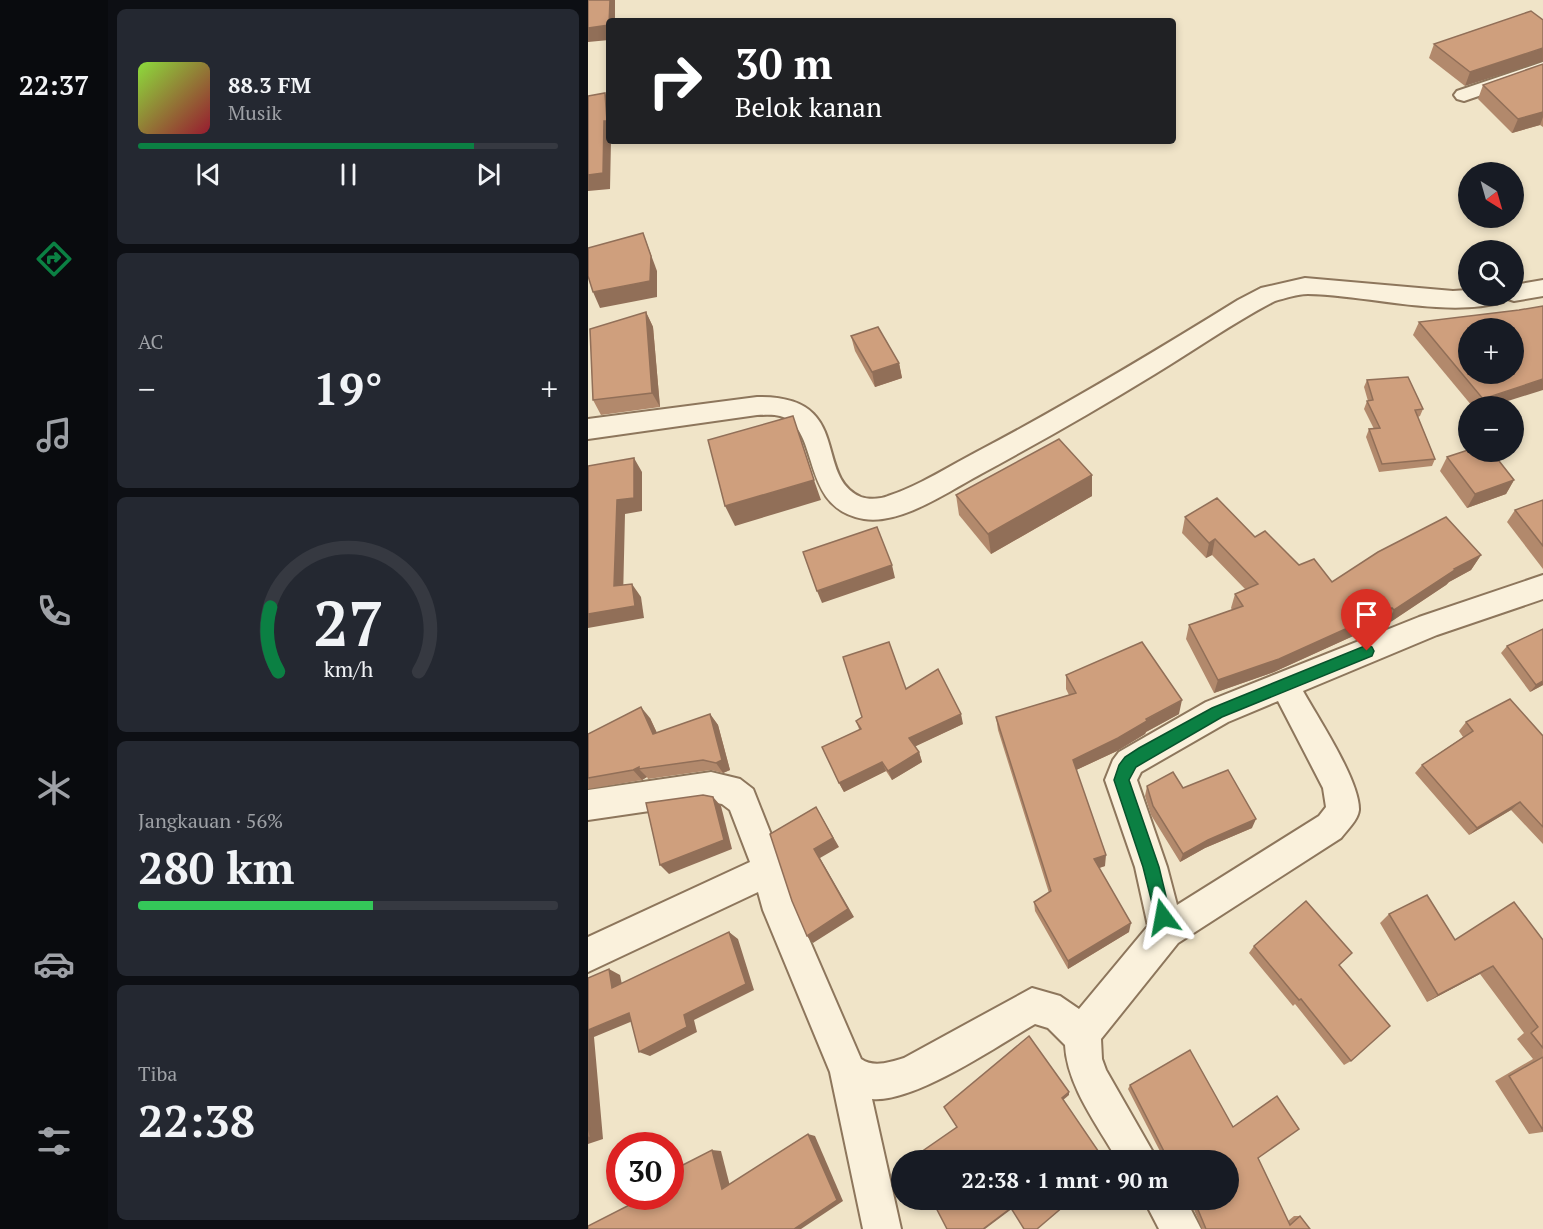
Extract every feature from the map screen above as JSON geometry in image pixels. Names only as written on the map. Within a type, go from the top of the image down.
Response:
[{"type":"street","points":[[1464,95],[1543,68]]},
{"type":"street","points":[[588,429],[757,406],[784,407],[800,415],[810,427],[831,484],[841,498],[864,509],[884,508],[914,496],[1052,424],[1269,294],[1305,286],[1458,299]]},
{"type":"street","points":[[1524,291],[1543,288]]},
{"type":"street","points":[[1166,931],[1151,867],[1121,780],[1130,762],[1217,712],[1429,626],[1543,587]]},
{"type":"street","points":[[1133,1150],[1093,1082],[1084,1059],[1083,1037],[1092,1020],[1166,931],[1330,827],[1344,811],[1338,785],[1285,686]]},
{"type":"street","points":[[588,805],[711,787],[729,790],[742,800],[770,870],[780,910],[848,1072],[882,1229]]},
{"type":"street","points":[[588,955],[770,870]]},
{"type":"street","points":[[848,1072],[860,1080],[883,1082],[910,1075],[1032,1006],[1044,1006],[1059,1013],[1083,1037]]},
{"type":"street","points":[[1170,1210],[1182,1229]]},
{"type":"building","points":[[588,0],[610,0],[609,18],[606,18],[606,25],[588,28]]},
{"type":"building","points":[[1531,11],[1543,20],[1543,48],[1470,72],[1434,44]]},
{"type":"building","points":[[1543,64],[1543,112],[1518,119],[1483,85]]},
{"type":"building","points":[[605,93],[606,121],[604,121],[603,173],[588,175],[588,96]]},
{"type":"building","points":[[643,233],[651,256],[650,281],[593,292],[588,276],[588,248]]},
{"type":"building","points":[[1543,306],[1543,379],[1492,396],[1481,396],[1471,384],[1524,384],[1524,318],[1458,318],[1458,369],[1419,322]]},
{"type":"building","points":[[646,312],[652,393],[593,400],[590,329]]},
{"type":"building","points":[[878,327],[899,363],[872,372],[851,336]]},
{"type":"building","points":[[1408,377],[1423,409],[1415,410],[1435,459],[1382,464],[1369,429],[1380,428],[1367,401],[1373,400],[1367,380]]},
{"type":"building","points":[[793,416],[814,480],[725,506],[708,440]]},
{"type":"building","points":[[1059,439],[1092,475],[988,534],[956,495]]},
{"type":"building","points":[[1458,453],[1458,462],[1500,462],[1514,480],[1475,494],[1447,457]]},
{"type":"building","points":[[634,458],[634,498],[617,500],[614,586],[632,584],[635,606],[588,614],[588,466]]},
{"type":"building","points":[[1217,498],[1255,537],[1265,531],[1299,565],[1314,559],[1332,582],[1378,552],[1446,517],[1481,555],[1454,569],[1394,610],[1392,608],[1279,659],[1218,680],[1189,625],[1243,606],[1235,594],[1258,584],[1215,539],[1209,543],[1185,517]]},
{"type":"building","points":[[1543,500],[1543,546],[1515,510]]},
{"type":"building","points":[[877,527],[892,565],[817,591],[803,552]]},
{"type":"building","points":[[1543,629],[1543,681],[1536,685],[1507,646]]},
{"type":"building","points":[[889,642],[906,689],[938,669],[961,714],[909,738],[919,752],[888,771],[882,762],[839,783],[822,747],[861,729],[856,721],[862,717],[843,657]]},
{"type":"building","points":[[1142,642],[1182,700],[1146,719],[1147,721],[1118,738],[1073,760],[1106,855],[1094,859],[1131,923],[1068,961],[1034,902],[1051,891],[996,717],[1076,693],[1066,675]]},
{"type":"building","points":[[1510,699],[1543,736],[1543,827],[1520,802],[1477,828],[1422,765],[1473,731],[1466,722]]},
{"type":"building","points":[[641,707],[653,734],[710,714],[722,760],[716,763],[703,760],[639,769],[639,767],[588,778],[588,734]]},
{"type":"building","points":[[1228,770],[1256,819],[1208,840],[1183,854],[1153,806],[1147,786],[1173,772],[1183,788]]},
{"type":"building","points":[[703,795],[713,797],[724,840],[660,865],[646,803]]},
{"type":"building","points":[[816,807],[833,838],[814,849],[848,909],[807,936],[792,901],[770,834]]},
{"type":"building","points":[[1427,895],[1455,940],[1514,902],[1543,940],[1543,1048],[1531,1033],[1538,1027],[1493,966],[1438,995],[1389,914]]},
{"type":"building","points":[[1306,901],[1352,953],[1339,965],[1390,1026],[1351,1061],[1254,946]]},
{"type":"building","points":[[729,932],[746,984],[684,1015],[687,1027],[639,1052],[629,1013],[588,1030],[588,978],[609,969],[612,988]]},
{"type":"building","points":[[1029,1036],[1069,1092],[1062,1098],[1097,1150],[924,1150],[957,1127],[944,1107]]},
{"type":"building","points":[[1190,1050],[1233,1127],[1277,1096],[1299,1129],[1258,1158],[1290,1225],[1300,1216],[1310,1229],[1206,1229],[1198,1210],[1239,1210],[1239,1150],[1163,1150],[1130,1085]]},
{"type":"building","points":[[1543,1057],[1543,1130],[1509,1076]]},
{"type":"building","points":[[588,1111],[590,1137],[588,1138]]},
{"type":"building","points":[[808,1134],[837,1200],[794,1229],[588,1229],[588,1226],[619,1210],[684,1210],[684,1164],[712,1150],[722,1189]]},
{"type":"building","points":[[937,1210],[1008,1210],[983,1229],[947,1229]]},
{"type":"building","points":[[1012,1210],[1059,1210],[1037,1229],[1024,1229]]},
{"type":"route","points":[[1163,917],[1151,867],[1121,780],[1130,762],[1217,712],[1367,651]]}]
